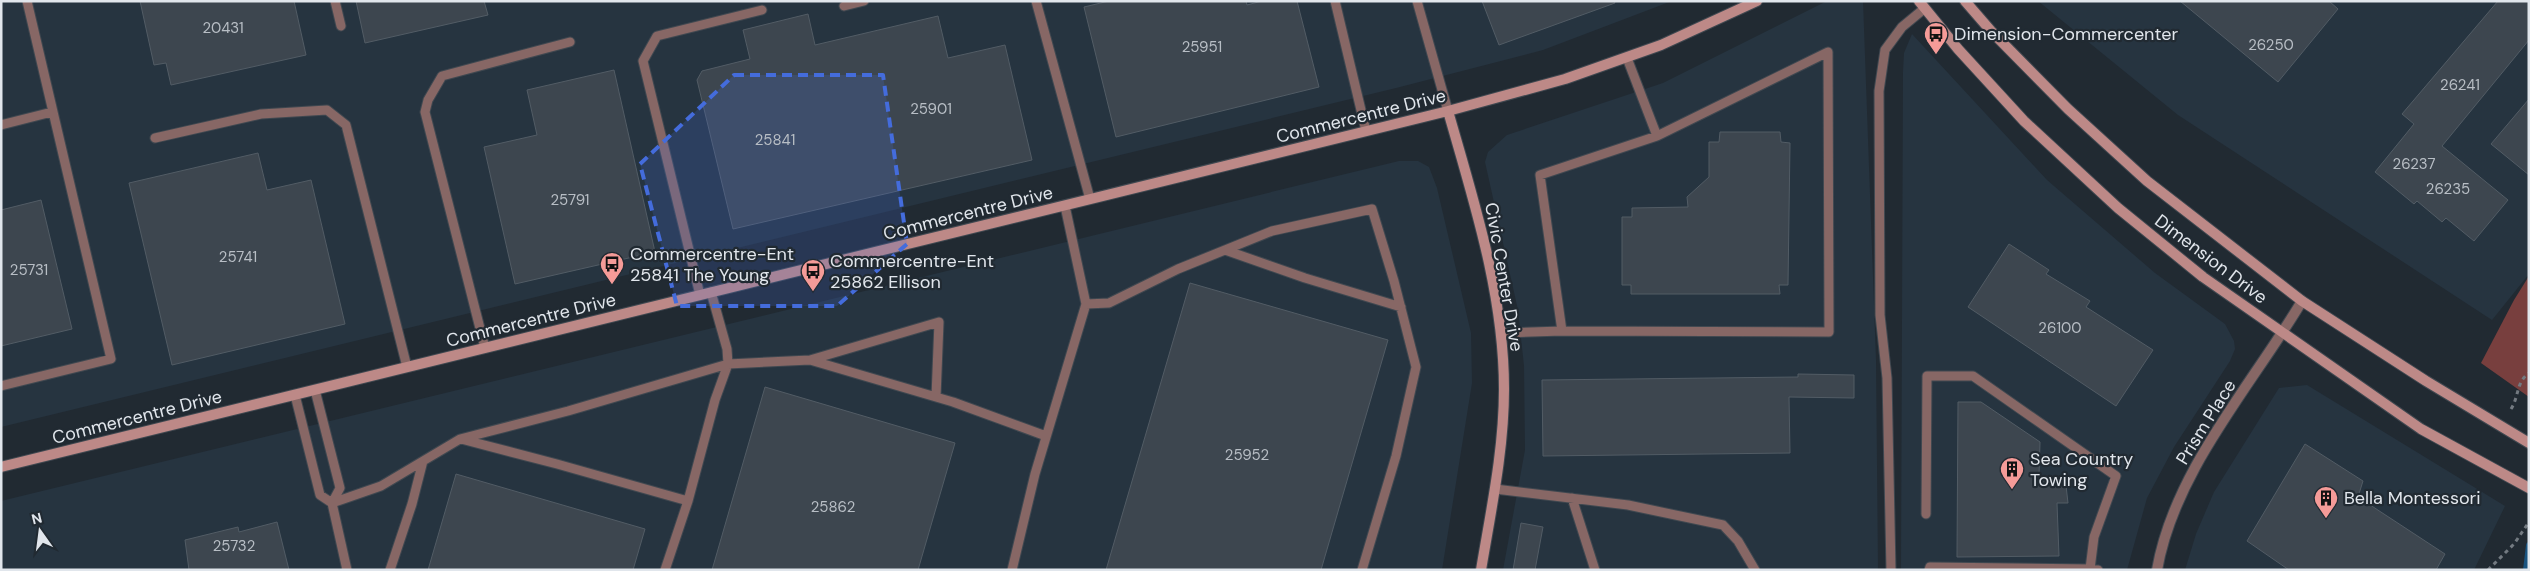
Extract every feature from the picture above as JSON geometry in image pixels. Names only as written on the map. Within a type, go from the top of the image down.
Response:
[{"type":"street","name":"Commercentre Drive","points":[[1,467],[1448,111],[1565,79],[1662,46],[1757,1]]},
{"type":"street","name":"Dimension Drive","points":[[1965,1],[1991,31],[2068,109],[2147,181],[2302,301],[2426,381],[2529,443]]},
{"type":"street","name":"Dimension Drive","points":[[1922,5],[1958,49],[2024,120],[2118,208],[2203,277],[2421,428],[2529,488]]},
{"type":"street","name":"Civic Center Drive","points":[[1448,111],[1479,220],[1501,333],[1504,389],[1502,444],[1482,570]]},
{"type":"street","name":"Prism Place","points":[[2157,570],[2169,521],[2205,451],[2302,301]]},
{"type":"lane","points":[[1,386],[111,359],[26,1]]},
{"type":"lane","points":[[335,1],[341,26]]},
{"type":"lane","points":[[844,6],[864,1]]},
{"type":"lane","points":[[1036,1],[1090,199]]},
{"type":"lane","points":[[1335,1],[1366,132]]},
{"type":"lane","points":[[1417,1],[1448,111]]},
{"type":"lane","points":[[1891,570],[1887,378],[1880,315],[1879,91],[1886,50],[1902,26],[1922,5]]},
{"type":"lane","points":[[700,295],[643,60],[657,36],[762,10]]},
{"type":"lane","points":[[485,348],[425,112],[428,100],[442,76],[570,42]]},
{"type":"lane","points":[[1501,333],[1562,331],[1829,332],[1828,52],[1657,136],[1540,175],[1562,331]]},
{"type":"lane","points":[[1627,58],[1657,136]]},
{"type":"lane","points":[[155,138],[261,114],[318,110],[327,110],[346,125],[407,367]]},
{"type":"lane","points":[[1,125],[52,112]]},
{"type":"lane","points":[[1012,570],[1046,436],[1086,304],[1065,206]]},
{"type":"lane","points":[[1086,304],[1109,303],[1178,269],[1272,231],[1372,209],[1416,366],[1396,456],[1362,570]]},
{"type":"lane","points":[[1225,250],[1401,307]]},
{"type":"lane","points":[[665,570],[688,501],[715,400],[728,364],[727,349],[711,292]]},
{"type":"lane","points":[[332,503],[381,486],[460,439],[568,411],[728,364],[810,360],[939,322],[936,397]]},
{"type":"lane","points":[[810,360],[936,397],[1046,436]]},
{"type":"lane","points":[[1926,514],[1927,376],[1973,376],[2116,476],[2094,537],[2090,569]]},
{"type":"lane","points":[[315,390],[340,488],[332,503],[347,570]]},
{"type":"lane","points":[[295,395],[320,495],[332,503]]},
{"type":"lane","points":[[460,439],[558,464],[688,501]]},
{"type":"lane","points":[[390,570],[412,504],[423,461]]},
{"type":"lane","points":[[1495,489],[1628,504],[1723,525],[1738,541],[1755,570]]},
{"type":"lane","points":[[1572,498],[1594,570]]},
{"type":"lane","points":[[1929,570],[1930,567],[2098,570]]},
{"type":"path","points":[[2511,409],[2516,390],[2524,376],[2529,373]]},
{"type":"path","points":[[2488,570],[2514,544],[2529,522]]},
{"type":"highlighted area","points":[[734,75],[883,75],[907,244],[837,306],[677,306],[640,164]]},
{"type":"shaded area","points":[[1,1],[1672,1],[1543,50],[1396,88],[1,427]]},
{"type":"shaded area","points":[[1827,1],[1863,1],[1876,360],[1878,570],[1503,570],[1525,450],[1524,366],[1518,310],[1485,162],[1488,152],[1507,135],[1663,83]]},
{"type":"shaded area","points":[[2038,1],[2529,1],[2529,274],[2492,320],[2178,115]]},
{"type":"shaded area","points":[[1912,34],[2047,180],[2155,273],[2225,324],[2234,341],[2235,349],[2230,361],[2174,447],[2147,498],[2127,570],[1901,570],[1903,72],[1904,53]]},
{"type":"shaded area","points":[[1399,161],[1418,161],[1429,167],[1437,188],[1471,333],[1472,383],[1442,570],[1,570],[1,501]]},
{"type":"shaded area","points":[[2529,276],[2529,397],[2481,363],[2514,300]]},
{"type":"shaded area","points":[[2307,385],[2505,506],[2474,570],[2185,570],[2196,534],[2214,492],[2279,388]]},
{"type":"building","points":[[140,1],[294,1],[306,55],[171,85],[166,63],[154,65]]},
{"type":"building","points":[[356,1],[484,1],[488,15],[365,43]]},
{"type":"building","points":[[1109,1],[1246,1],[1247,5],[1262,1],[1297,1],[1319,87],[1116,137],[1084,7]]},
{"type":"building","points":[[1482,1],[1614,1],[1615,3],[1499,45]]},
{"type":"building","points":[[2180,1],[2329,1],[2338,9],[2278,82]]},
{"type":"building","points":[[2498,1],[2529,1],[2529,40],[2442,146],[2508,200],[2474,241],[2446,218],[2442,222],[2417,201],[2414,204],[2375,172],[2414,124],[2402,114]]},
{"type":"building","points":[[808,14],[815,45],[938,16],[948,58],[1005,45],[1032,160],[733,229],[697,80],[702,71],[750,59],[743,30]]},
{"type":"building","points":[[614,70],[655,252],[515,284],[484,147],[537,135],[527,90]]},
{"type":"building","points":[[2529,99],[2529,175],[2491,144]]},
{"type":"building","points":[[1720,132],[1780,132],[1781,142],[1790,143],[1788,285],[1779,285],[1780,294],[1631,294],[1631,285],[1622,285],[1622,217],[1632,217],[1632,208],[1688,207],[1687,197],[1709,177],[1709,142],[1719,142]]},
{"type":"building","points":[[258,153],[267,190],[311,180],[345,324],[172,365],[129,183]]},
{"type":"building","points":[[41,200],[72,329],[1,346],[1,210]]},
{"type":"building","points":[[2009,244],[2049,270],[2046,274],[2090,301],[2086,307],[2153,350],[2116,406],[1968,307]]},
{"type":"building","points":[[1190,283],[1388,340],[1321,570],[1106,570]]},
{"type":"building","points":[[1798,374],[1854,375],[1854,398],[1789,397],[1790,453],[1543,456],[1542,380],[1798,377]]},
{"type":"building","points":[[765,387],[955,443],[918,570],[712,570]]},
{"type":"building","name":"Sea Country Towing","points":[[1958,402],[1981,402],[2040,442],[2039,476],[2065,477],[2068,503],[2057,503],[2059,556],[1957,557]]},
{"type":"building","name":"Bella Montessori","points":[[2305,444],[2363,481],[2358,497],[2445,554],[2436,570],[2289,570],[2247,541]]},
{"type":"building","points":[[456,474],[645,529],[633,570],[428,570]]},
{"type":"building","points":[[277,522],[289,570],[189,570],[185,540],[238,527],[239,532]]},
{"type":"building","points":[[1521,523],[1543,527],[1535,570],[1513,570]]},
{"type":"waterway","points":[[2526,570],[2529,545]]},
{"type":"place","name":"Dimension-Commercenter","points":[[1936,55]]},
{"type":"place","name":"Commercentre-Ent 25841 The Young","points":[[612,285]]},
{"type":"place","name":"Commercentre-Ent 25862 Ellison","points":[[813,292]]},
{"type":"place","name":"Sea Country Towing","points":[[2012,490]]},
{"type":"place","name":"Bella Montessori","points":[[2326,519]]}]
